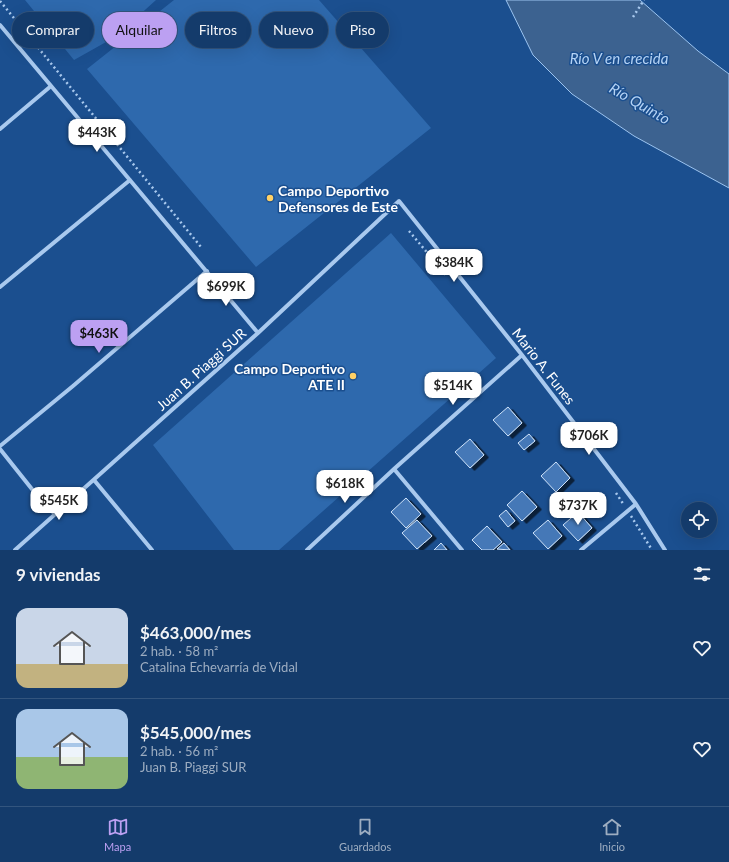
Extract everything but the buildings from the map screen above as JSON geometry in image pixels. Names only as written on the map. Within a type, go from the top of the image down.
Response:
[{"type":"street","points":[[0,25],[258,333]]},
{"type":"street","points":[[0,129],[51,86]]},
{"type":"street","points":[[0,287],[130,180]]},
{"type":"street","name":"Juan B. Piaggi SUR","points":[[15,550],[258,333],[399,201]]},
{"type":"street","name":"Mario A. Funes","points":[[399,201],[522,356],[636,504],[665,550]]},
{"type":"street","points":[[55,514],[43,503],[0,448],[207,271]]},
{"type":"street","points":[[307,550],[394,469],[522,356]]},
{"type":"street","points":[[394,469],[462,550]]},
{"type":"street","points":[[94,480],[152,550]]},
{"type":"street","points":[[581,550],[636,504]]},
{"type":"path","points":[[633,16],[644,0]]},
{"type":"path","points":[[0,1],[201,247]]},
{"type":"path","points":[[615,492],[652,550]]},
{"type":"shaded area","points":[[25,0],[156,0],[143,12],[102,12],[102,44],[74,60],[64,48],[94,48],[94,12],[35,12]]},
{"type":"shaded area","name":"Campo Deportivo Defensores de Este","points":[[174,0],[319,0],[336,19],[336,48],[361,48],[431,128],[256,267],[87,69],[113,48],[177,48],[177,12],[159,12]]},
{"type":"shaded area","name":"Campo Deportivo ATE II","points":[[391,233],[496,358],[279,550],[234,550],[153,445]]},
{"type":"water","name":"Río V en crecida","points":[[506,0],[640,0],[698,51],[729,74],[729,188],[634,136],[572,94],[533,55]]},
{"type":"place","name":"Campo Deportivo Defensores de Este","points":[[270,198]]},
{"type":"place","name":"Campo Deportivo ATE II","points":[[353,376]]},
{"type":"water label","name":"Río Quinto","points":[[640,103]]}]
